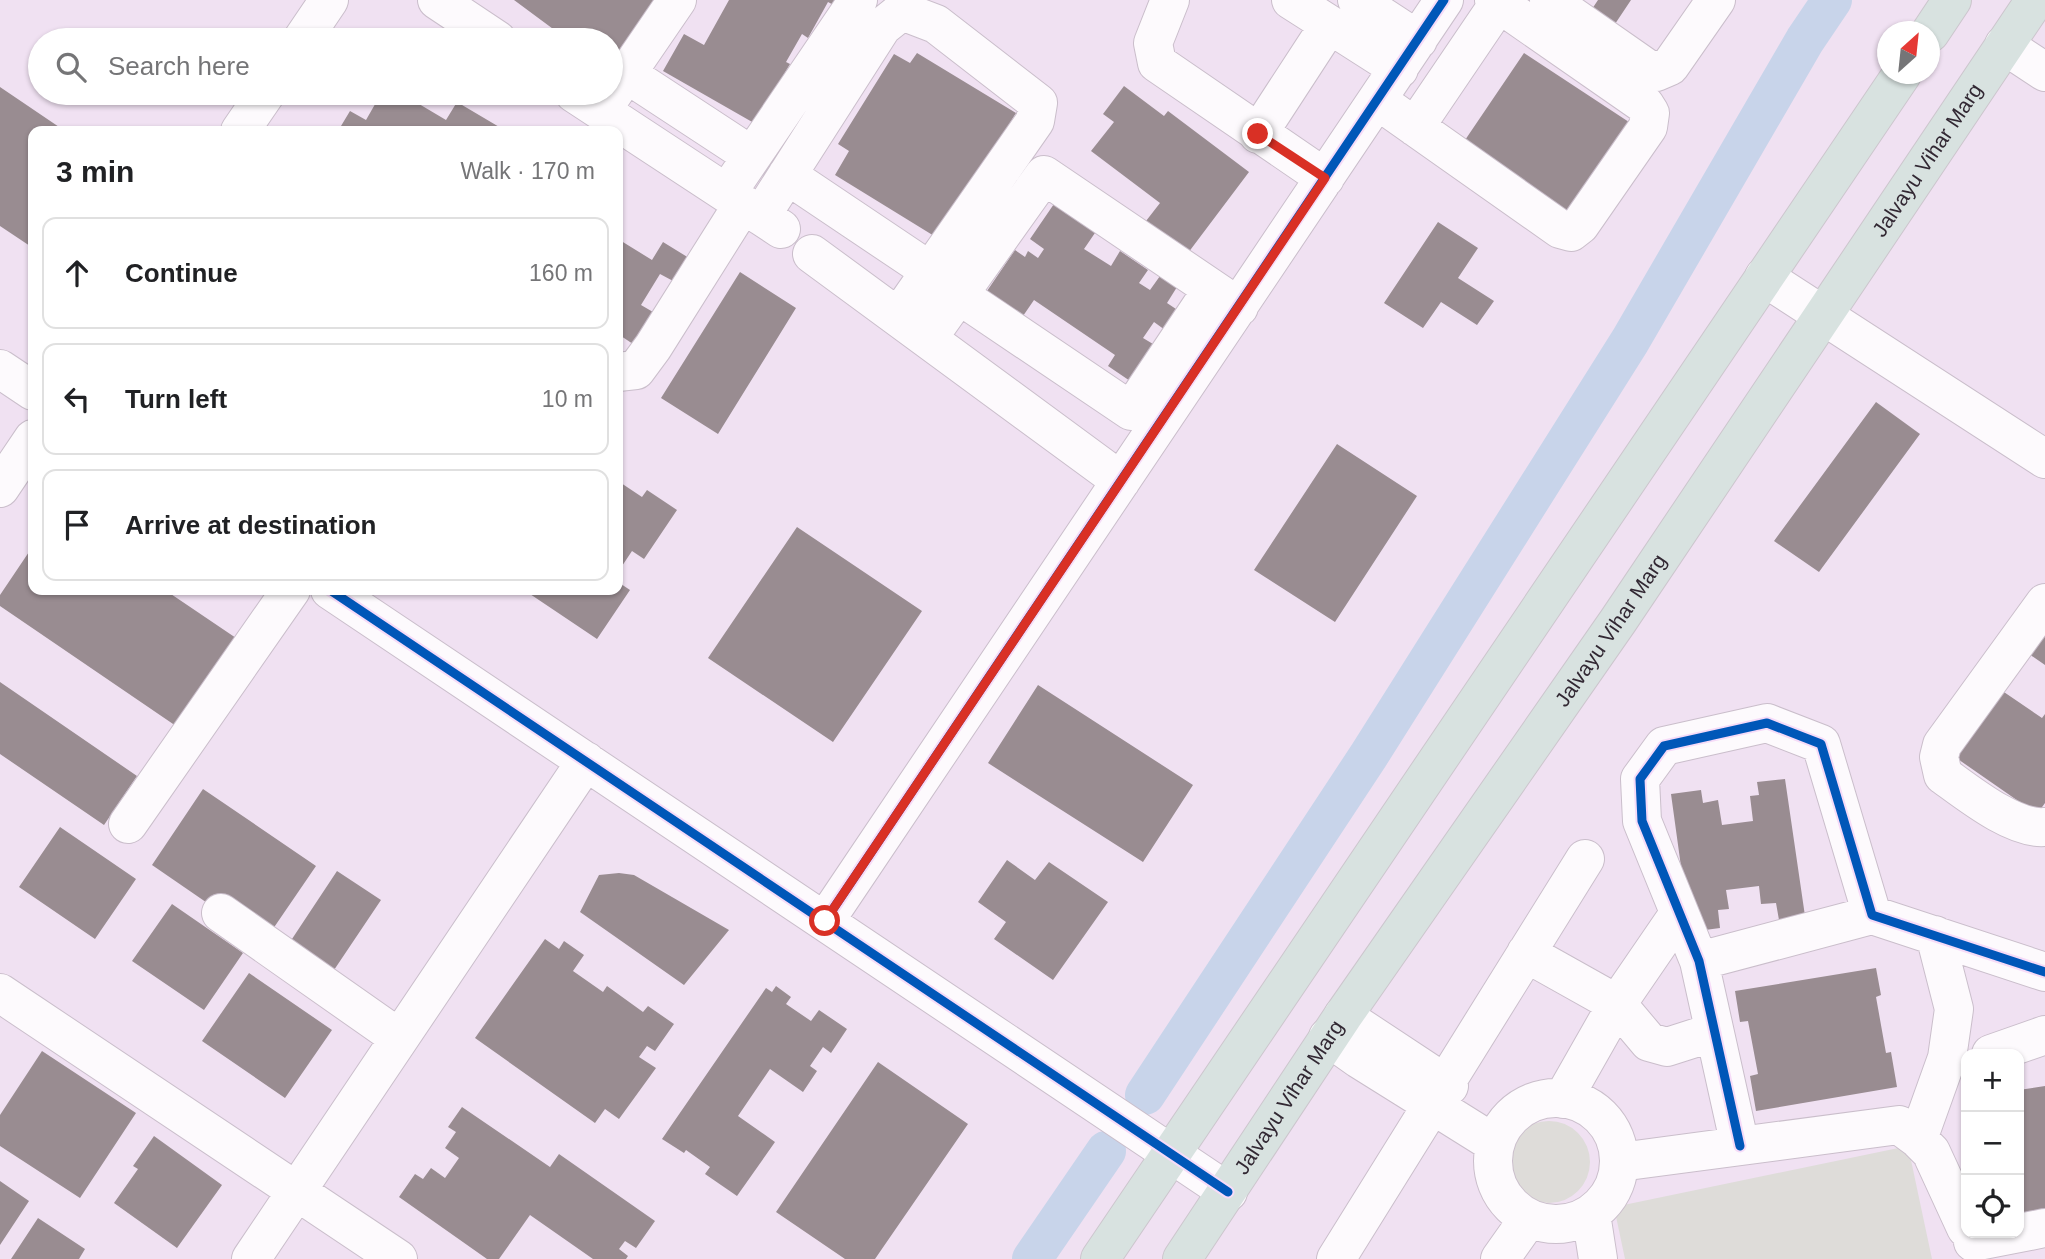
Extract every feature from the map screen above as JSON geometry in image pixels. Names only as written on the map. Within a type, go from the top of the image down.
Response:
[{"type":"main road","points":[[1938,21],[1952,0]]},
{"type":"main road","name":"Jalvayu Vihar Marg","points":[[1182,1259],[1335,1026],[1618,621],[2035,0]]},
{"type":"main road","points":[[1100,1259],[1159,1145],[1764,277],[1895,84]]},
{"type":"street","points":[[310,28],[329,0]]},
{"type":"street","points":[[437,0],[479,28]]},
{"type":"street","points":[[623,76],[677,0]]},
{"type":"street","points":[[753,210],[752,156],[858,0]]},
{"type":"street","points":[[1170,0],[1153,43],[1157,63],[1325,178]]},
{"type":"street","points":[[1291,0],[1352,7],[1408,54]]},
{"type":"street","points":[[959,295],[1131,411],[1325,178],[1444,0]]},
{"type":"street","points":[[1549,0],[1656,72],[1670,66],[1716,0]]},
{"type":"street","points":[[1377,100],[1415,127],[1560,229],[1571,232],[1580,225],[1648,127],[1650,113],[1645,105],[1497,2],[1415,127]]},
{"type":"street","points":[[1258,134],[1352,7]]},
{"type":"street","points":[[623,371],[636,370],[753,210],[787,175],[881,27],[902,11],[936,24],[1038,103],[1035,121],[930,271],[913,327]]},
{"type":"street","points":[[2004,45],[2045,72]]},
{"type":"street","points":[[626,74],[752,156]]},
{"type":"street","points":[[243,126],[258,105]]},
{"type":"street","points":[[593,105],[753,210]]},
{"type":"street","points":[[787,175],[930,271]]},
{"type":"street","points":[[913,327],[959,295],[1044,175],[1225,298]]},
{"type":"street","points":[[811,254],[1121,481]]},
{"type":"street","points":[[1764,277],[2045,458]]},
{"type":"street","points":[[825,921],[1121,481],[1225,298]]},
{"type":"street","points":[[0,369],[28,388]]},
{"type":"street","points":[[0,488],[28,446]]},
{"type":"street","points":[[128,824],[288,595]]},
{"type":"street","points":[[337,595],[1228,1192]]},
{"type":"street","points":[[2045,603],[1942,745],[1939,757],[1943,775],[1993,810],[2035,828],[2045,827]]},
{"type":"street","points":[[1740,1146],[1699,961],[1678,915],[1642,821],[1640,779],[1664,746],[1768,723],[1821,744],[1872,915]]},
{"type":"street","points":[[251,1259],[586,761]]},
{"type":"street","points":[[1336,1259],[1585,859]]},
{"type":"street","points":[[221,912],[399,1038]]},
{"type":"street","points":[[1563,1098],[1617,1004],[1678,915]]},
{"type":"street","points":[[1699,961],[1872,915],[2045,972]]},
{"type":"street","points":[[1918,1139],[1954,1067],[1947,1058],[1954,1009],[1935,935]]},
{"type":"street","points":[[1526,953],[1617,1004],[1649,1042],[1667,1047],[1714,1032]]},
{"type":"street","points":[[0,993],[398,1259]]},
{"type":"street","points":[[1335,1026],[1500,1134]]},
{"type":"street","points":[[2004,1049],[2045,1035]]},
{"type":"street","points":[[1563,1098],[1588,1108],[1609,1127],[1617,1144],[1620,1162],[1616,1183],[1606,1200],[1591,1214],[1571,1223],[1550,1224],[1529,1218],[1511,1205],[1499,1187],[1493,1166],[1500,1134],[1516,1112],[1546,1099],[1563,1098]]},
{"type":"street","points":[[1620,1162],[1899,1125],[1931,1152],[1971,1241],[2045,1228]]},
{"type":"street","points":[[1591,1214],[1598,1259]]},
{"type":"street","points":[[1500,1259],[1529,1218]]},
{"type":"shaded area","points":[[1549,1121],[1565,1125],[1578,1133],[1586,1146],[1590,1162],[1586,1178],[1578,1191],[1565,1199],[1549,1203],[1533,1199],[1520,1191],[1512,1178],[1508,1162],[1512,1146],[1520,1133],[1533,1125]]},
{"type":"shaded area","points":[[1908,1146],[1932,1259],[1625,1259],[1614,1207]]},
{"type":"building","points":[[514,0],[656,0],[623,45],[623,28],[552,28]]},
{"type":"building","points":[[729,0],[847,0],[841,9],[828,2],[808,38],[802,34],[786,62],[790,64],[772,95],[766,130],[663,71],[684,34],[704,45]]},
{"type":"building","points":[[1598,0],[1631,0],[1613,27],[1590,12]]},
{"type":"building","points":[[917,53],[1016,113],[939,239],[835,175],[849,151],[838,144],[894,54],[910,63]]},
{"type":"building","points":[[1524,53],[1635,126],[1573,220],[1461,146]]},
{"type":"building","points":[[1124,86],[1164,116],[1168,111],[1249,172],[1188,253],[1146,221],[1160,203],[1091,151],[1114,122],[1103,114]]},
{"type":"building","points":[[0,87],[58,126],[28,126],[28,245],[0,226]]},
{"type":"building","points":[[375,105],[421,105],[446,120],[455,105],[462,105],[498,126],[341,126],[350,111],[366,120]]},
{"type":"building","points":[[1056,201],[1097,230],[1084,249],[1111,266],[1120,251],[1148,270],[1139,283],[1150,290],[1160,276],[1177,287],[1167,303],[1185,315],[1172,335],[1154,322],[1143,338],[1153,344],[1145,355],[1153,360],[1136,385],[1108,366],[1115,355],[1034,300],[1023,316],[987,291],[1015,250],[1025,257],[1028,251],[1038,258],[1044,249],[1030,239]]},
{"type":"building","points":[[1438,222],[1478,248],[1458,278],[1494,301],[1477,325],[1441,302],[1423,328],[1384,303]]},
{"type":"building","points":[[623,242],[652,260],[663,242],[689,258],[675,282],[660,274],[641,305],[653,312],[633,344],[623,337]]},
{"type":"building","points":[[740,272],[796,308],[718,434],[661,398]]},
{"type":"building","points":[[1876,402],[1920,434],[1819,572],[1774,541]]},
{"type":"building","points":[[1337,444],[1417,496],[1335,622],[1254,570]]},
{"type":"building","points":[[623,484],[642,497],[647,490],[677,510],[644,559],[632,551],[623,564]]},
{"type":"building","points":[[797,527],[922,611],[833,742],[708,658]]},
{"type":"building","points":[[28,553],[28,595],[172,595],[236,638],[176,726],[0,606],[0,595]]},
{"type":"building","points":[[623,585],[630,590],[597,639],[531,595],[623,595]]},
{"type":"building","points":[[2045,631],[2045,665],[2029,654]]},
{"type":"building","points":[[0,682],[137,776],[104,825],[0,754]]},
{"type":"building","points":[[1038,685],[1193,785],[1143,862],[988,763]]},
{"type":"building","points":[[1998,688],[2042,718],[2045,714],[2045,803],[2037,814],[1952,755]]},
{"type":"building","points":[[1785,779],[1805,916],[1779,920],[1776,903],[1761,904],[1759,886],[1726,890],[1729,909],[1718,910],[1720,928],[1690,932],[1671,794],[1701,790],[1703,803],[1718,800],[1722,825],[1753,821],[1750,796],[1759,795],[1757,782]]},
{"type":"building","points":[[203,789],[316,866],[264,942],[152,865]]},
{"type":"building","points":[[60,827],[136,879],[95,939],[19,887]]},
{"type":"building","points":[[1007,860],[1035,880],[1049,862],[1108,902],[1053,980],[994,939],[1006,922],[978,902]]},
{"type":"building","points":[[337,871],[381,900],[332,973],[288,945]]},
{"type":"building","points":[[599,875],[634,875],[729,930],[684,985],[580,912]]},
{"type":"building","points":[[172,904],[243,953],[204,1010],[132,961]]},
{"type":"building","points":[[545,939],[559,949],[564,941],[584,955],[573,971],[603,992],[607,986],[643,1012],[648,1006],[674,1024],[655,1051],[647,1046],[639,1057],[656,1068],[619,1119],[605,1109],[595,1123],[475,1038]]},
{"type":"building","points":[[1876,968],[1881,995],[1876,997],[1886,1053],[1891,1052],[1897,1087],[1756,1111],[1750,1076],[1758,1074],[1748,1021],[1740,1022],[1735,991]]},
{"type":"building","points":[[249,973],[332,1030],[285,1098],[202,1041]]},
{"type":"building","points":[[776,986],[791,997],[786,1004],[811,1021],[819,1010],[847,1029],[831,1053],[823,1047],[810,1066],[817,1071],[803,1092],[770,1069],[738,1116],[775,1142],[737,1196],[705,1174],[710,1167],[686,1150],[684,1153],[662,1139],[766,988],[772,992]]},
{"type":"building","points":[[42,1051],[136,1113],[80,1198],[0,1146],[0,1115]]},
{"type":"building","points":[[878,1062],[968,1124],[875,1259],[845,1259],[776,1212]]},
{"type":"building","points":[[2045,1086],[2045,1209],[2024,1212],[2024,1112],[2024,1089]]},
{"type":"building","points":[[462,1107],[550,1167],[559,1154],[655,1221],[636,1248],[625,1241],[619,1249],[628,1256],[626,1259],[593,1259],[530,1215],[499,1259],[487,1259],[399,1197],[415,1174],[423,1179],[431,1168],[445,1178],[459,1158],[445,1148],[456,1132],[448,1127]]},
{"type":"building","points":[[154,1136],[222,1185],[177,1248],[114,1203],[138,1169],[133,1166]]},
{"type":"building","points":[[0,1181],[29,1201],[0,1245]]},
{"type":"building","points":[[38,1218],[85,1249],[79,1259],[11,1259]]},
{"type":"waterway","points":[[1145,1095],[1369,755],[1630,341],[1805,40],[1832,0]]},
{"type":"waterway","points":[[1106,1151],[1145,1095]]},
{"type":"waterway","points":[[1032,1259],[1106,1151]]},
{"type":"cycle path","points":[[825,921],[1444,0]]},
{"type":"cycle path","points":[[337,595],[1228,1192]]},
{"type":"cycle path","points":[[1740,1146],[1699,961],[1642,821],[1640,779],[1664,746],[1767,723],[1821,744],[1872,915],[2045,972]]},
{"type":"route","points":[[825,921],[1325,178],[1258,134]]}]
